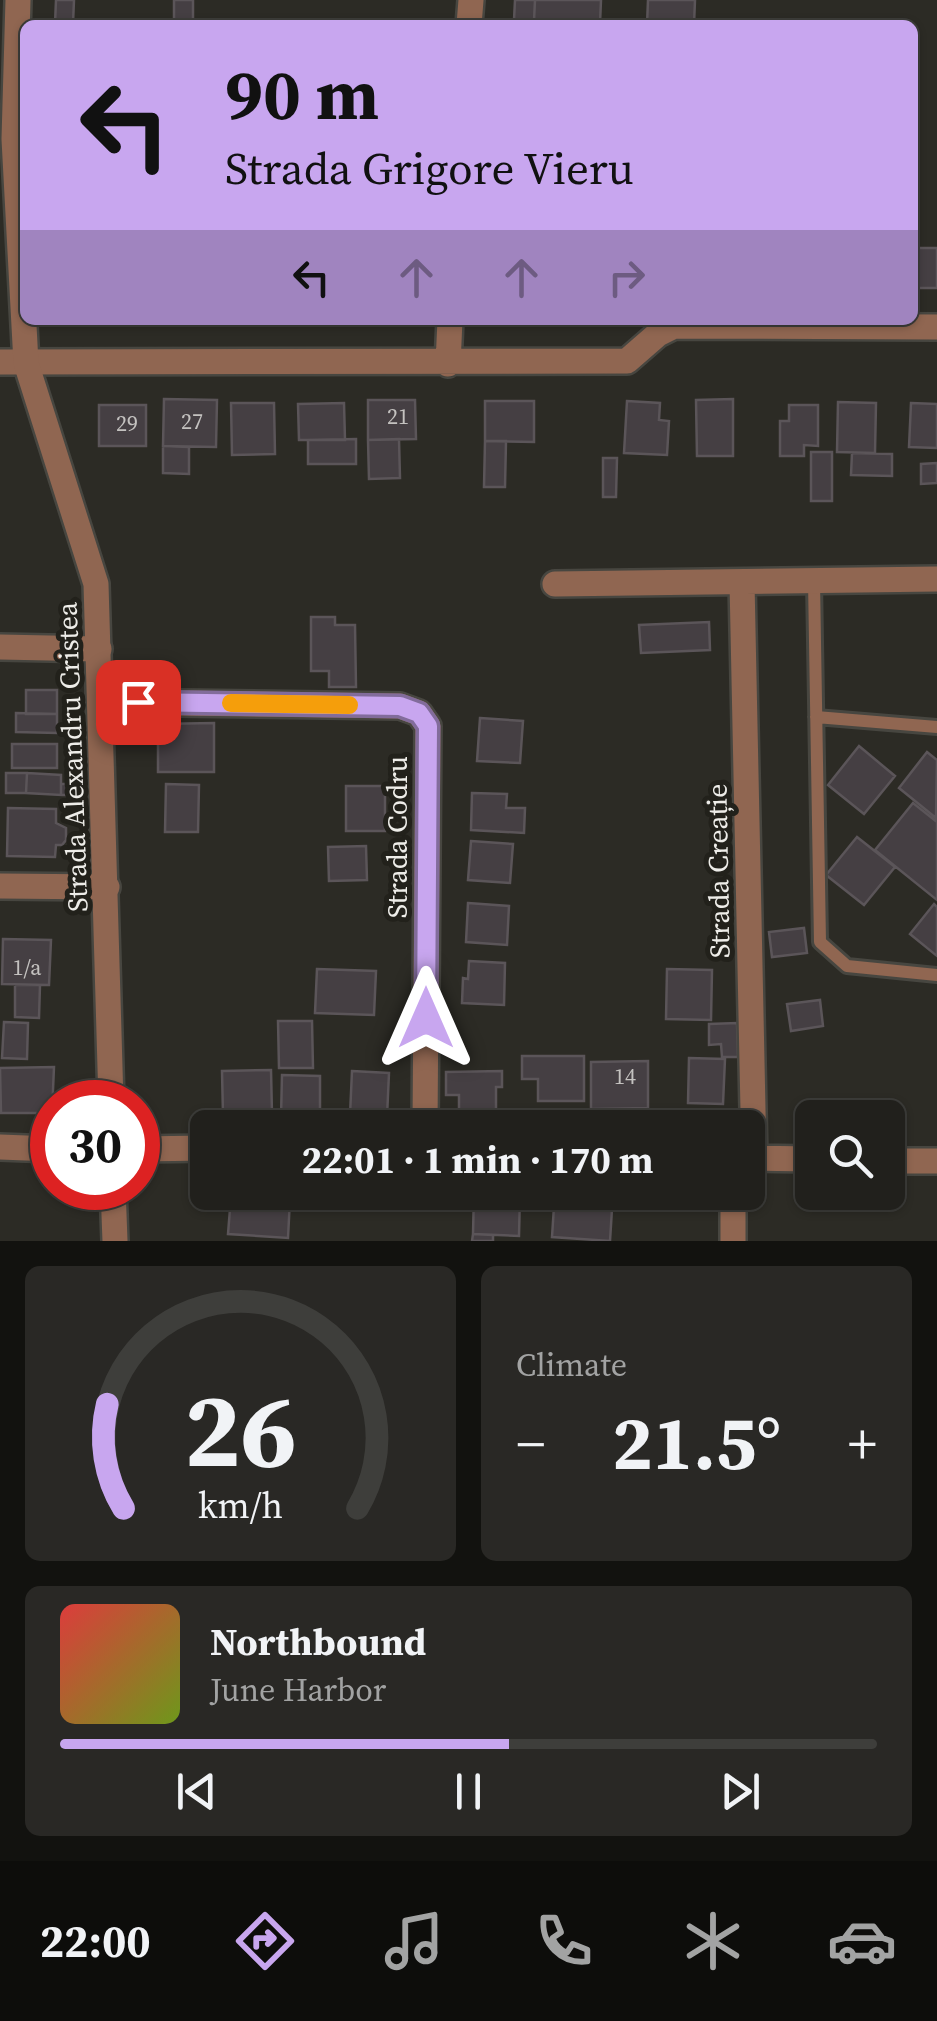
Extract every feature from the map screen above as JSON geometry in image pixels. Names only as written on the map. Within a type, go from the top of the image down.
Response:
[{"type":"street","name":"Strada Alexandru Cristea","points":[[18,0],[13,139],[20,260]]},
{"type":"street","name":"Strada Alexandru Cristea","points":[[24,325],[26,363],[96,584],[111,1080]]},
{"type":"street","points":[[448,364],[450,325]]},
{"type":"street","points":[[0,362],[627,362],[658,334],[674,326],[937,327]]},
{"type":"street","points":[[556,584],[937,579]]},
{"type":"street","name":"Strada Creație","points":[[742,582],[750,1110]]},
{"type":"street","points":[[0,647],[98,649]]},
{"type":"street","name":"Strada Codru","points":[[100,702],[400,706],[419,713],[428,726],[426,1110]]},
{"type":"street","points":[[0,886],[107,888]]},
{"type":"street","points":[[0,1147],[30,1148]]},
{"type":"street","points":[[160,1149],[190,1149]]},
{"type":"street","points":[[765,1158],[795,1159]]},
{"type":"street","points":[[905,1161],[937,1162]]},
{"type":"street","points":[[114,1210],[115,1241]]},
{"type":"street","points":[[733,1210],[733,1241]]},
{"type":"lane","points":[[814,581],[820,942],[847,966],[937,975]]},
{"type":"lane","points":[[816,717],[937,727]]},
{"type":"building","points":[[56,0],[74,0],[73,20],[55,20]]},
{"type":"building","points":[[174,0],[193,0],[193,20],[174,20]]},
{"type":"building","points":[[515,0],[535,0],[534,20],[514,20]]},
{"type":"building","points":[[535,0],[601,0],[600,20],[534,20]]},
{"type":"building","points":[[648,0],[695,0],[694,20],[647,20]]},
{"type":"building","points":[[918,248],[937,248],[937,288],[918,288]]},
{"type":"building","points":[[164,399],[217,400],[216,447],[163,446]]},
{"type":"building","points":[[733,399],[733,456],[697,456],[696,400]]},
{"type":"building","points":[[368,400],[415,400],[416,439],[368,440]]},
{"type":"building","points":[[485,401],[534,401],[534,442],[485,441]]},
{"type":"building","points":[[627,401],[660,403],[659,420],[669,421],[667,455],[624,453]]},
{"type":"building","points":[[838,402],[876,403],[875,453],[837,452]]},
{"type":"building","points":[[231,403],[274,403],[275,454],[232,455]]},
{"type":"building","points":[[344,403],[345,440],[299,440],[298,404]]},
{"type":"building","points":[[911,403],[937,404],[937,448],[909,447]]},
{"type":"building","points":[[99,405],[146,405],[146,446],[99,446]]},
{"type":"building","points":[[789,405],[818,405],[818,446],[804,445],[804,456],[780,456],[780,421],[789,421]]},
{"type":"building","points":[[356,439],[356,464],[308,464],[308,440]]},
{"type":"building","points":[[399,439],[400,478],[369,479],[368,440]]},
{"type":"building","points":[[485,441],[506,441],[505,487],[484,487]]},
{"type":"building","points":[[163,446],[189,447],[189,474],[163,473]]},
{"type":"building","points":[[811,452],[832,452],[832,501],[811,501]]},
{"type":"building","points":[[852,453],[892,454],[892,476],[851,475]]},
{"type":"building","points":[[603,458],[617,458],[616,497],[603,497]]},
{"type":"building","points":[[937,463],[937,483],[921,484],[921,464]]},
{"type":"building","points":[[311,617],[335,617],[335,625],[355,625],[356,687],[329,687],[329,671],[311,671]]},
{"type":"building","points":[[709,622],[710,650],[641,653],[639,625]]},
{"type":"building","points":[[26,690],[57,690],[57,714],[26,714]]},
{"type":"building","points":[[16,713],[57,714],[57,733],[16,732]]},
{"type":"building","points":[[480,718],[523,721],[520,763],[477,761]]},
{"type":"building","points":[[214,723],[214,772],[158,772],[158,724]]},
{"type":"building","points":[[12,744],[57,744],[57,768],[12,768]]},
{"type":"building","points":[[859,746],[895,776],[864,814],[828,785]]},
{"type":"building","points":[[927,752],[937,760],[936,818],[899,788]]},
{"type":"building","points":[[6,773],[27,773],[26,793],[6,793]]},
{"type":"building","points":[[27,773],[61,775],[61,795],[26,793]]},
{"type":"building","points":[[61,784],[75,784],[75,795],[61,795]]},
{"type":"building","points":[[166,784],[199,785],[198,832],[165,832]]},
{"type":"building","points":[[346,786],[385,786],[385,831],[346,831]]},
{"type":"building","points":[[472,793],[507,794],[506,808],[525,808],[524,833],[471,830]]},
{"type":"building","points":[[913,803],[937,822],[937,900],[875,850]]},
{"type":"building","points":[[8,808],[56,809],[56,823],[66,828],[66,840],[56,845],[55,857],[7,856]]},
{"type":"building","points":[[857,837],[895,867],[864,905],[826,875]]},
{"type":"building","points":[[471,841],[513,844],[510,883],[468,880]]},
{"type":"building","points":[[366,846],[367,880],[329,881],[328,847]]},
{"type":"building","points":[[468,903],[509,906],[507,945],[466,942]]},
{"type":"building","points":[[934,904],[937,907],[937,956],[910,934]]},
{"type":"building","points":[[804,928],[807,953],[772,957],[769,932]]},
{"type":"building","points":[[3,939],[51,940],[49,985],[2,984]]},
{"type":"building","points":[[469,961],[505,963],[504,1005],[462,1003],[463,978],[468,979]]},
{"type":"building","points":[[317,969],[376,971],[374,1015],[315,1013]]},
{"type":"building","points":[[667,969],[712,970],[711,1020],[666,1019]]},
{"type":"building","points":[[15,985],[40,985],[39,1018],[15,1017]]},
{"type":"building","points":[[820,1000],[823,1026],[791,1031],[787,1004]]},
{"type":"building","points":[[278,1021],[312,1021],[313,1068],[279,1068]]},
{"type":"building","points":[[4,1022],[28,1023],[27,1059],[2,1058]]},
{"type":"building","points":[[737,1023],[738,1057],[722,1057],[721,1044],[709,1045],[709,1024]]},
{"type":"building","points":[[522,1056],[584,1056],[584,1101],[538,1101],[538,1079],[522,1079]]},
{"type":"building","points":[[689,1058],[725,1059],[723,1104],[688,1103]]},
{"type":"building","points":[[648,1061],[648,1108],[591,1109],[591,1062]]},
{"type":"building","points":[[54,1067],[53,1080],[30,1080],[30,1113],[1,1113],[0,1068]]},
{"type":"building","points":[[271,1070],[272,1110],[223,1110],[222,1071]]},
{"type":"building","points":[[352,1071],[389,1073],[387,1110],[350,1110]]},
{"type":"building","points":[[502,1071],[502,1087],[496,1087],[496,1109],[459,1110],[459,1095],[446,1095],[446,1072]]},
{"type":"building","points":[[282,1075],[320,1076],[320,1110],[281,1110]]},
{"type":"building","points":[[230,1210],[289,1210],[288,1238],[228,1234]]},
{"type":"building","points":[[474,1210],[520,1210],[519,1236],[473,1234]]},
{"type":"building","points":[[554,1210],[612,1210],[610,1241],[552,1237]]},
{"type":"building","points":[[473,1234],[493,1235],[493,1241],[472,1241]]},
{"type":"slow traffic","points":[[231,703],[349,705]]},
{"type":"route","points":[[138,702],[400,706],[419,713],[428,726],[426,1018]]}]
